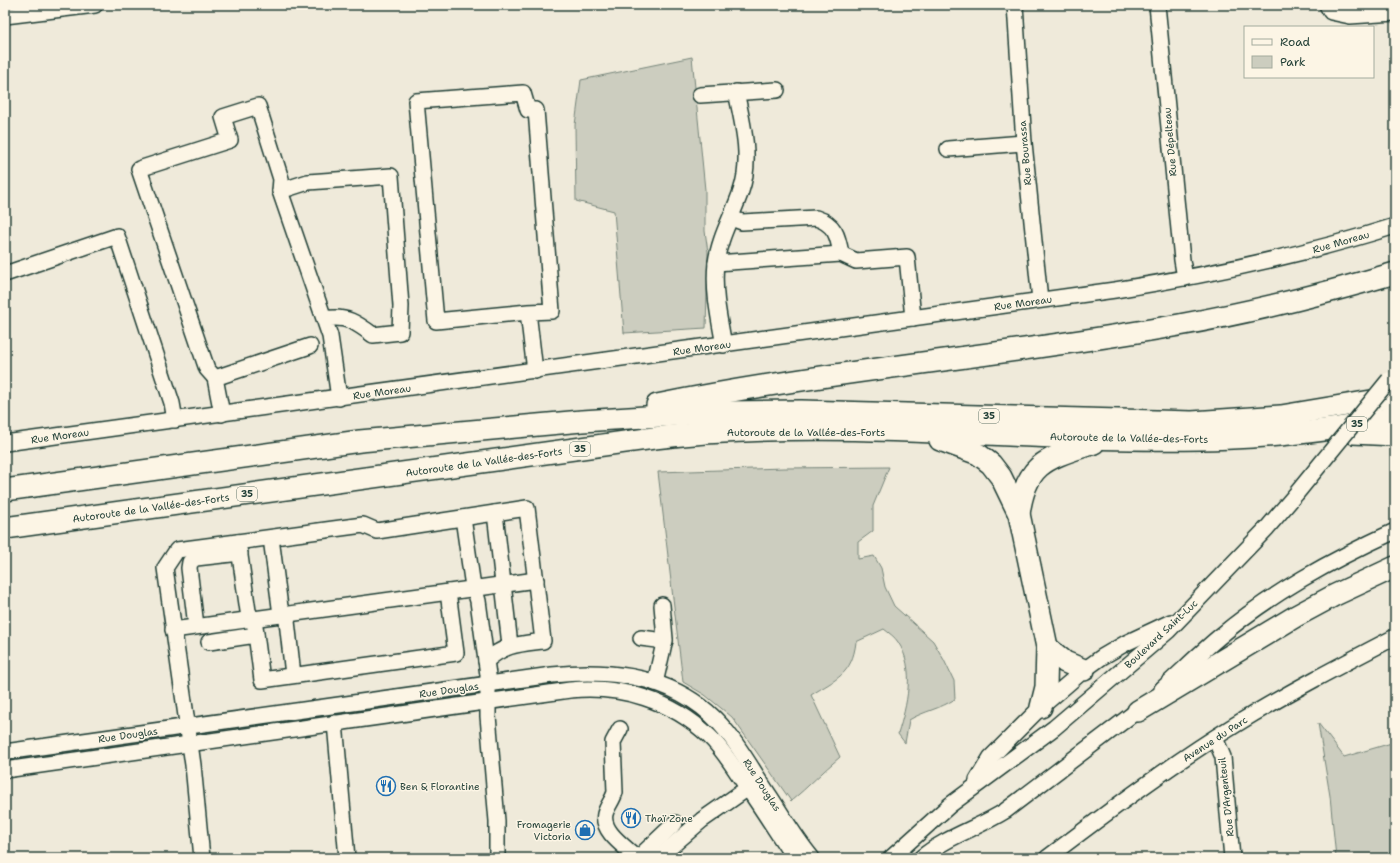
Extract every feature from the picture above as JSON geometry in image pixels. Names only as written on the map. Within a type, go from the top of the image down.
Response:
[{"type":"highway","points":[[582,421],[734,390],[1178,325],[1313,296],[1395,273]]},
{"type":"highway","name":"Autoroute de la Vallée-des-Forts","points":[[5,490],[360,441],[582,421],[724,412],[809,411],[1192,422],[1281,416],[1393,383]]},
{"type":"highway","name":"Autoroute de la Vallée-des-Forts","points":[[5,528],[676,436],[722,432],[795,430],[1196,440],[1267,436],[1319,430],[1395,417]]},
{"type":"highway","points":[[1319,430],[1395,435]]},
{"type":"highway","points":[[919,433],[962,448],[985,459],[1002,477],[1019,514],[1047,647],[1046,686],[1041,707]]},
{"type":"highway","points":[[1019,514],[1024,488],[1038,468],[1052,458],[1108,439]]},
{"type":"highway","points":[[1138,711],[1308,609],[1395,567]]},
{"type":"highway","points":[[1047,647],[1065,662],[1084,670]]},
{"type":"street","points":[[5,16],[95,5]]},
{"type":"street","name":"Rue Bourassa","points":[[1015,5],[1024,143],[1040,300]]},
{"type":"street","name":"Rue Dépelteau","points":[[1157,5],[1181,253],[1185,278]]},
{"type":"street","points":[[1327,5],[1331,12],[1350,16],[1395,13]]},
{"type":"street","points":[[700,95],[777,90]]},
{"type":"street","points":[[724,345],[716,290],[716,263],[718,252],[742,190],[746,165],[743,128],[736,92]]},
{"type":"street","points":[[523,93],[528,110],[536,110],[552,311],[528,312],[436,320],[416,101],[523,93]]},
{"type":"street","points":[[222,414],[216,378],[207,369],[139,169],[230,140],[223,117],[258,106],[281,179],[280,190],[325,319],[332,349],[339,398]]},
{"type":"street","points":[[948,149],[1024,143]]},
{"type":"street","points":[[280,190],[308,182],[391,176],[401,306],[400,332],[373,335],[351,320],[336,318],[325,319]]},
{"type":"street","points":[[731,218],[742,222],[816,218],[824,220],[837,235],[841,254]]},
{"type":"street","name":"Rue Moreau","points":[[5,443],[724,345],[1185,278],[1281,258],[1395,226]]},
{"type":"street","points":[[5,274],[117,236],[172,403],[175,420]]},
{"type":"street","points":[[716,263],[841,254],[856,261],[907,257],[913,318]]},
{"type":"street","points":[[528,312],[535,371]]},
{"type":"street","points":[[216,378],[310,346]]},
{"type":"street","name":"Boulevard Saint-Luc","points":[[891,858],[974,786],[1054,728],[1133,662],[1183,616],[1267,528],[1393,383]]},
{"type":"street","points":[[196,626],[189,568],[190,562],[196,558],[271,538],[363,526],[377,531],[527,508],[544,641],[510,646],[500,650],[486,661]]},
{"type":"street","points":[[495,513],[510,646]]},
{"type":"street","points":[[463,518],[486,661],[497,821],[497,858]]},
{"type":"street","points":[[921,858],[952,838],[985,823],[1005,811],[1138,711],[1218,638],[1252,612],[1308,576],[1395,531]]},
{"type":"street","points":[[271,538],[280,607],[287,621],[293,675]]},
{"type":"street","points":[[239,547],[248,612],[252,618],[256,635],[262,680],[456,653],[448,592]]},
{"type":"street","points":[[202,858],[188,727],[165,568],[177,550],[239,547]]},
{"type":"street","points":[[173,630],[536,580]]},
{"type":"street","points":[[655,683],[664,641],[662,605]]},
{"type":"street","points":[[974,786],[991,757],[1041,707],[1084,670],[1102,657],[1126,643],[1183,616]]},
{"type":"street","points":[[209,642],[256,635]]},
{"type":"street","name":"Avenue du Parc","points":[[1047,858],[1160,775],[1215,738],[1289,693],[1395,637]]},
{"type":"street","points":[[641,638],[664,641]]},
{"type":"street","name":"Rue Douglas","points":[[5,752],[575,673],[596,672],[625,675],[655,683],[690,700],[708,712],[729,735],[753,784],[794,858]]},
{"type":"street","name":"Rue Douglas","points":[[5,770],[594,688],[614,690],[648,698],[682,715],[710,736],[753,784],[812,858]]},
{"type":"street","points":[[335,723],[347,858]]},
{"type":"street","points":[[620,729],[613,742],[615,792],[614,797],[607,807],[604,822],[608,830],[637,858],[675,823]]},
{"type":"street","name":"Rue D'Argenteuil","points":[[1215,738],[1223,757],[1232,858]]},
{"type":"street","points":[[658,858],[687,831],[753,784]]},
{"type":"green space","points":[[692,57],[705,190],[705,231],[708,252],[706,328],[624,333],[614,211],[576,201],[575,125],[581,80]]},
{"type":"green space","points":[[889,467],[873,506],[873,531],[858,542],[858,559],[874,556],[881,568],[885,587],[894,606],[933,641],[954,681],[955,699],[909,720],[905,743],[898,734],[907,699],[908,687],[907,664],[904,653],[897,640],[884,629],[856,642],[851,662],[847,669],[835,680],[811,695],[840,757],[791,801],[732,717],[705,695],[683,682],[658,472],[784,468]]},
{"type":"green space","points":[[1318,723],[1344,757],[1395,742],[1395,858],[1336,858],[1330,796]]},
{"type":"place","name":"Ben & Florantine","points":[[386,786]]},
{"type":"place","name":"Thaï Zone","points":[[631,818]]},
{"type":"place","name":"Fromagerie Victoria","points":[[585,830]]}]
